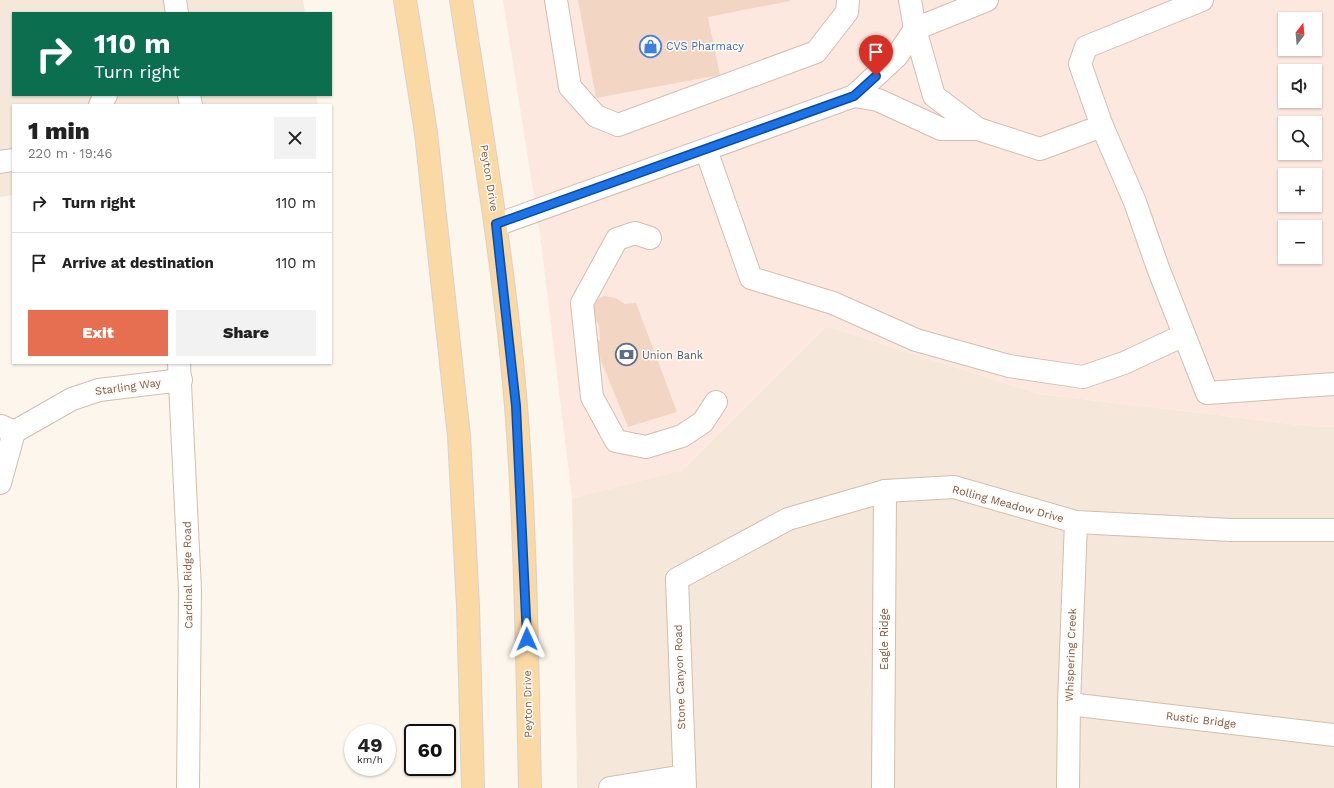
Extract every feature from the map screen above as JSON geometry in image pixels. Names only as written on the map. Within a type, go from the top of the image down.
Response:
[{"type":"main road","points":[[405,0],[426,133],[459,436],[468,606],[473,788]]},
{"type":"main road","name":"Peyton Drive","points":[[461,0],[496,224],[516,406],[525,579],[530,788]]},
{"type":"street","points":[[175,0],[177,12]]},
{"type":"street","points":[[556,0],[570,87],[596,116],[618,125],[816,52],[847,12],[848,0]]},
{"type":"street","points":[[910,0],[915,29],[934,96],[978,129]]},
{"type":"street","points":[[496,224],[854,96],[897,56],[915,29],[987,0]]},
{"type":"street","points":[[1202,0],[1086,47],[1080,64],[1102,126],[1135,202],[1184,335],[1207,392],[1334,384]]},
{"type":"street","points":[[854,96],[878,100],[941,129],[978,129],[1040,149],[1102,126]]},
{"type":"street","points":[[706,150],[751,278],[833,303],[916,340],[1009,366],[1083,377],[1124,363],[1184,335]]},
{"type":"street","points":[[0,162],[12,160]]},
{"type":"street","points":[[650,238],[635,233],[617,239],[582,303],[592,396],[616,441],[646,447],[682,436],[703,422],[716,402]]},
{"type":"street","name":"Starling Way","points":[[7,429],[72,399],[99,390],[180,371]]},
{"type":"street","name":"Cardinal Ridge Road","points":[[180,371],[190,590],[188,788]]},
{"type":"street","points":[[0,482],[7,429]]},
{"type":"street","name":"Rolling Meadow Drive","points":[[677,579],[788,519],[885,491],[954,487],[1076,522],[1231,530],[1334,530]]},
{"type":"street","name":"Eagle Ridge","points":[[883,788],[885,491]]},
{"type":"street","name":"Whispering Creek","points":[[1068,788],[1069,704],[1076,522]]},
{"type":"street","name":"Stone Canyon Road","points":[[610,788],[684,782],[677,579]]},
{"type":"street","name":"Rustic Bridge","points":[[1069,704],[1334,735]]},
{"type":"shaded area","points":[[0,0],[303,0],[305,12],[12,12],[12,96],[316,96],[318,104],[12,104],[12,195],[0,197]]},
{"type":"shaded area","points":[[503,0],[1334,0],[1334,427],[1309,426],[1039,394],[826,326],[682,470],[572,498],[540,235]]},
{"type":"shaded area","points":[[826,326],[1039,394],[1309,426],[1334,427],[1334,788],[577,788],[572,498],[682,470]]},
{"type":"building","name":"CVS Pharmacy","points":[[578,0],[790,1],[708,17],[720,75],[596,98]]},
{"type":"building","name":"Union Bank","points":[[604,296],[616,298],[625,304],[636,303],[677,412],[628,427],[593,341],[600,340],[599,326],[594,317],[594,307],[596,300]]},
{"type":"place","name":"CVS Pharmacy","points":[[650,46]]},
{"type":"place","name":"Union Bank","points":[[627,355]]},
{"type":"route","points":[[527,639],[516,406],[496,224],[854,96],[876,76]]}]
